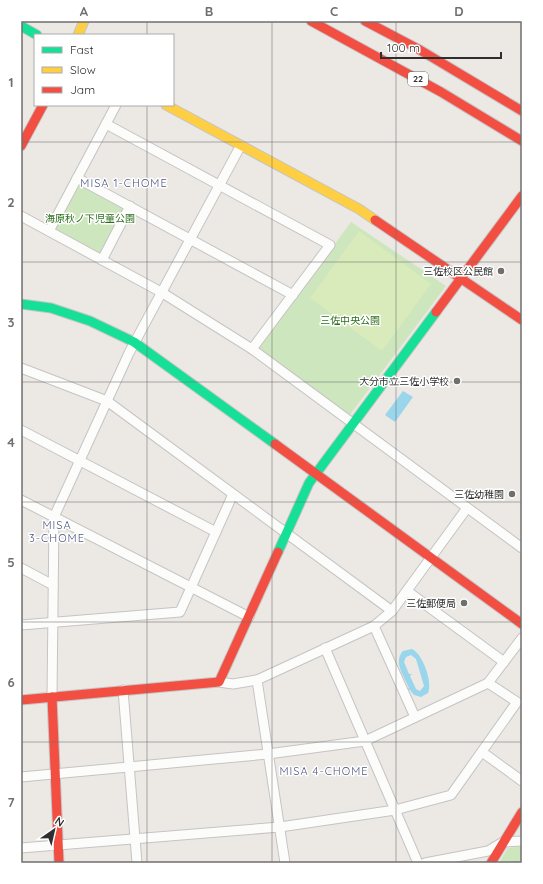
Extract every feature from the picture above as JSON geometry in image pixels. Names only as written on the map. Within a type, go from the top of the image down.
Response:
[{"type":"street","points":[[78,34],[84,21]]},
{"type":"street","name":"22","points":[[311,21],[441,92],[522,141]]},
{"type":"street","name":"22","points":[[365,21],[420,50],[522,111]]},
{"type":"street","points":[[21,26],[35,34]]},
{"type":"street","points":[[21,146],[42,106]]},
{"type":"street","points":[[49,231],[115,106]]},
{"type":"street","points":[[168,106],[359,209],[522,320]]},
{"type":"street","points":[[106,124],[330,245],[252,349]]},
{"type":"street","points":[[59,863],[52,697],[54,517],[78,460],[134,342],[241,145]]},
{"type":"street","points":[[77,178],[191,238],[293,295]]},
{"type":"street","points":[[219,682],[309,483],[522,196]]},
{"type":"street","points":[[102,260],[130,206]]},
{"type":"street","points":[[21,216],[162,292],[252,349],[522,548]]},
{"type":"street","points":[[21,304],[51,308],[90,321],[134,342],[522,624]]},
{"type":"street","points":[[21,368],[106,401],[392,611]]},
{"type":"street","points":[[21,430],[216,532]]},
{"type":"street","points":[[21,625],[180,612],[233,494]]},
{"type":"street","points":[[21,500],[249,617]]},
{"type":"street","points":[[21,700],[219,682],[233,684],[256,680],[374,626],[392,611],[467,508]]},
{"type":"street","points":[[21,568],[53,585]]},
{"type":"street","points":[[407,591],[504,662]]},
{"type":"street","points":[[374,626],[415,717]]},
{"type":"street","points":[[21,777],[268,754],[365,741],[488,683],[522,638]]},
{"type":"street","points":[[325,648],[418,863]]},
{"type":"street","points":[[256,680],[285,863]]},
{"type":"street","points":[[21,848],[280,827],[395,810],[451,795],[517,702],[488,683]]},
{"type":"street","points":[[123,690],[137,863]]},
{"type":"street","points":[[482,752],[522,781]]},
{"type":"street","points":[[491,863],[522,812]]},
{"type":"street","points":[[425,863],[488,851],[503,842],[522,841]]},
{"type":"green space","name":"海原秋ノ下児童公園","points":[[81,183],[125,206],[125,211],[102,252],[99,254],[55,231],[55,226],[78,184]]},
{"type":"green space","name":"三佐中央公園","points":[[351,222],[446,286],[349,416],[259,350],[259,347]]},
{"type":"green space","points":[[359,231],[431,284],[382,351],[310,298]]},
{"type":"green space","points":[[522,846],[522,863],[499,863],[508,848]]},
{"type":"water","points":[[403,391],[413,397],[395,422],[385,415]]},
{"type":"water","points":[[412,649],[416,652],[426,669],[429,688],[428,693],[421,697],[414,695],[407,689],[409,688],[399,664],[400,655],[403,651]],"holes":[[[411,655],[416,659],[424,686],[420,691],[416,689],[410,676],[412,674],[409,674],[404,662],[406,657]]]},
{"type":"waterway","points":[[511,863],[522,863]]},
{"type":"traffic: fast","points":[[21,26],[35,34]]},
{"type":"traffic: fast","points":[[21,304],[51,308],[90,321],[134,342],[275,444]]},
{"type":"traffic: fast","points":[[278,552],[309,483],[436,312]]},
{"type":"traffic: slow","points":[[78,34],[84,21]]},
{"type":"traffic: slow","points":[[168,106],[359,209],[375,220]]},
{"type":"traffic: jam","points":[[311,21],[441,92],[522,141]]},
{"type":"traffic: jam","points":[[365,21],[420,50],[522,111]]},
{"type":"traffic: jam","points":[[21,146],[42,106]]},
{"type":"traffic: jam","points":[[436,312],[522,196]]},
{"type":"traffic: jam","points":[[375,220],[522,320]]},
{"type":"traffic: jam","points":[[275,444],[522,624]]},
{"type":"traffic: jam","points":[[21,700],[219,682],[278,552]]},
{"type":"traffic: jam","points":[[52,697],[59,863]]},
{"type":"traffic: jam","points":[[491,863],[522,812]]},
{"type":"place","name":"三佐校区公民館","points":[[501,271]]},
{"type":"place","name":"大分市立三佐小学校","points":[[457,381]]},
{"type":"place","name":"三佐幼稚園","points":[[512,494]]},
{"type":"place","name":"三佐郵便局","points":[[464,603]]},
{"type":"district","name":"MISA 1-CHOME","points":[[124,183]]},
{"type":"district","name":"MISA 3-CHOME","points":[[57,531]]},
{"type":"district","name":"MISA 4-CHOME","points":[[324,771]]}]
